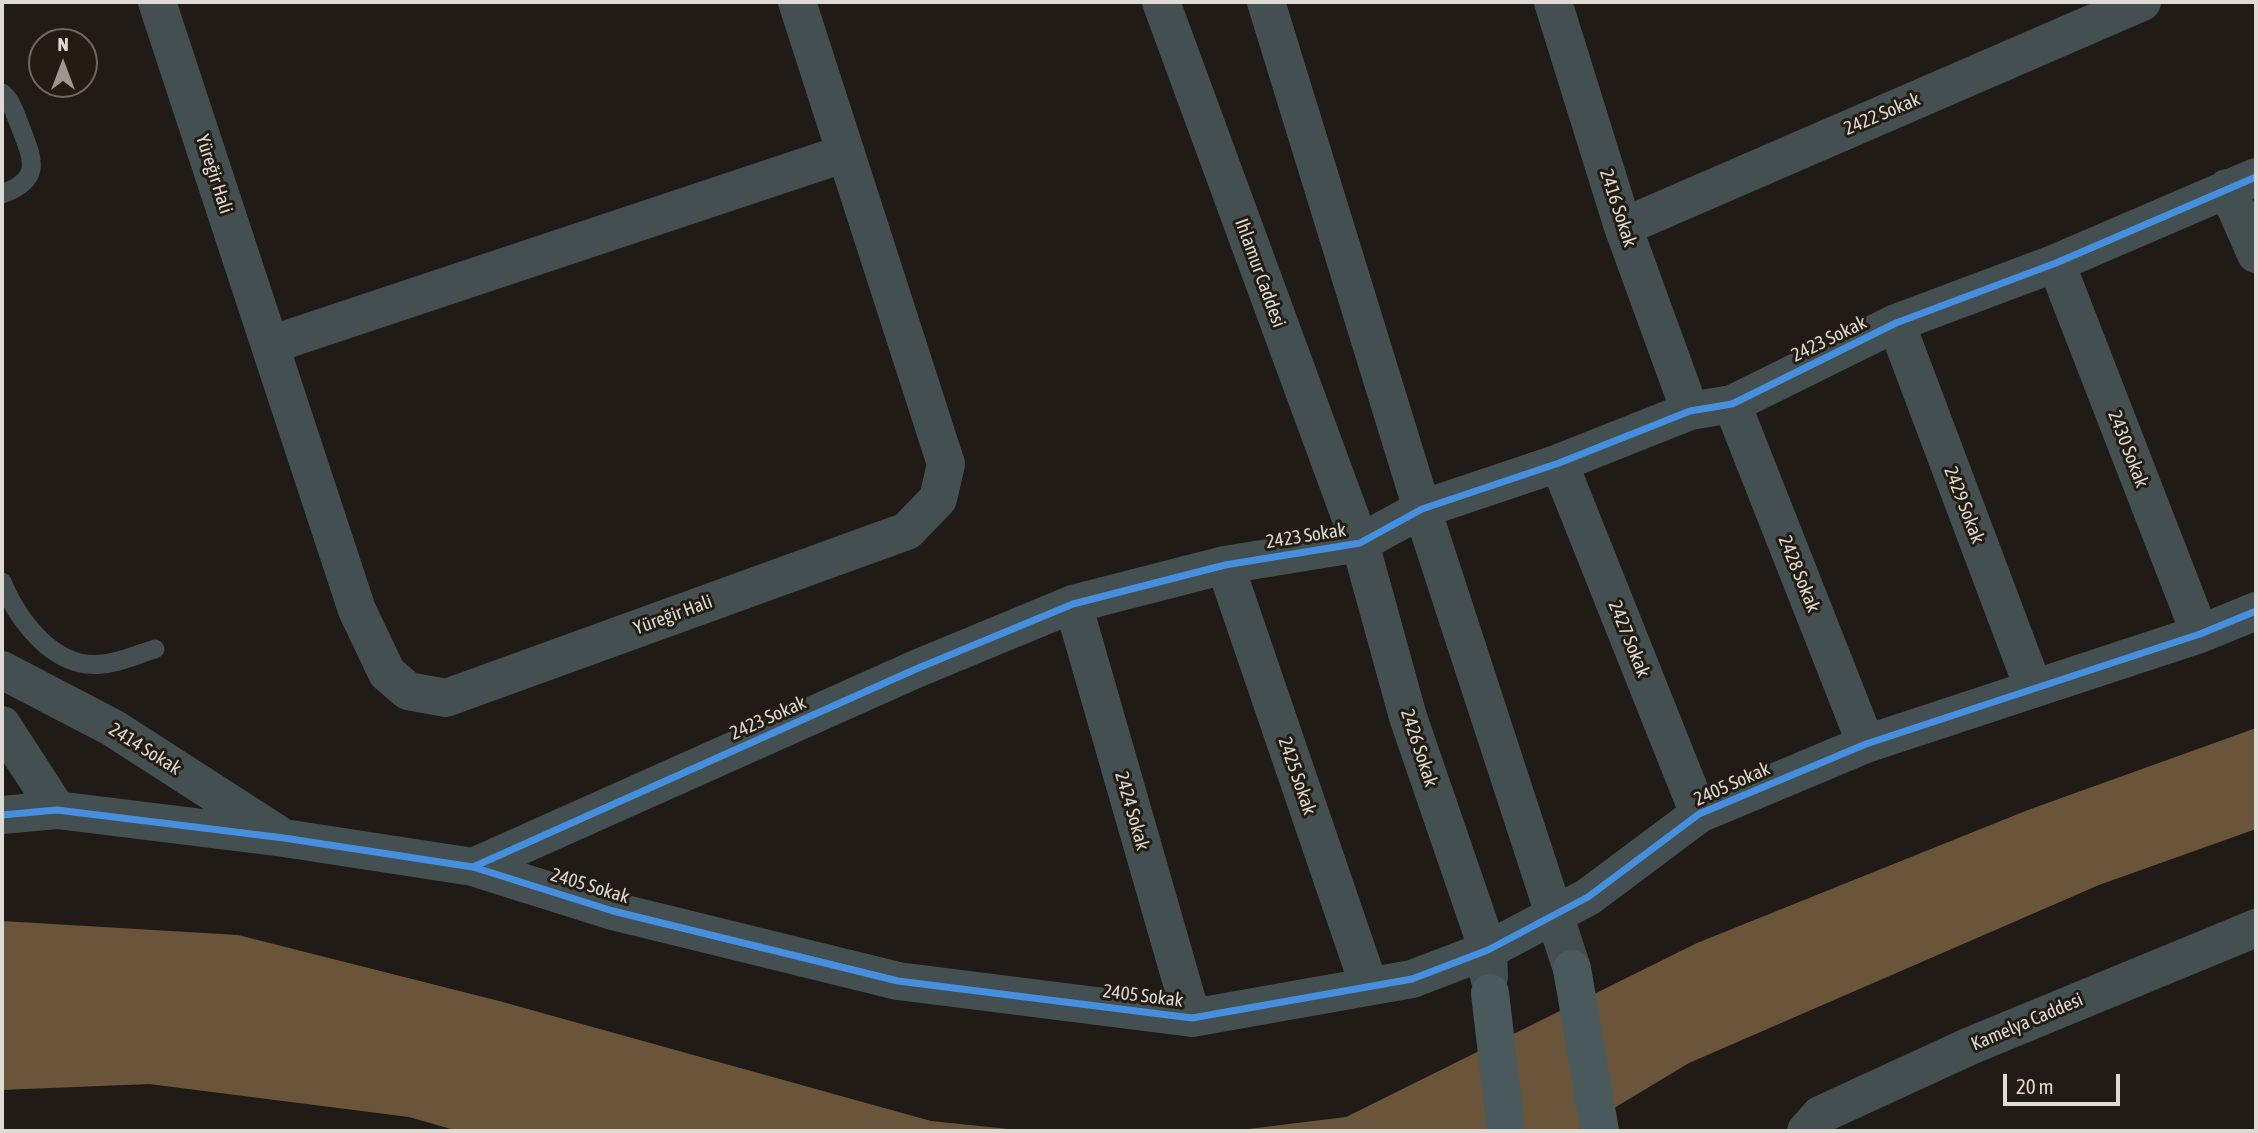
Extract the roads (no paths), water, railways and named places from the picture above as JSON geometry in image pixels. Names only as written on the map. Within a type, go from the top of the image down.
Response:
[{"type":"main road","points":[[1572,969],[1600,1131]]},
{"type":"main road","points":[[1490,993],[1506,1131]]},
{"type":"street","name":"Yüreğir Hali","points":[[158,2],[357,610],[387,673],[408,691],[446,698],[907,531],[938,499],[946,464],[797,2]]},
{"type":"street","name":"Ihlamur Caddesi","points":[[1161,2],[1360,544]]},
{"type":"street","points":[[1266,2],[1422,509],[1572,969]]},
{"type":"street","name":"2422 Sokak","points":[[1623,227],[2142,2]]},
{"type":"street","name":"2416 Sokak","points":[[1559,4],[1623,227],[1690,411]]},
{"type":"street","points":[[270,345],[846,153]]},
{"type":"street","points":[[2242,182],[2256,254]]},
{"type":"street","name":"2423 Sokak","points":[[473,867],[916,669],[1073,604],[1225,565],[1360,544],[1422,509],[1559,463],[1690,411],[1732,404],[1896,323],[2056,263],[2242,182]]},
{"type":"street","name":"2430 Sokak","points":[[2056,263],[2200,634]]},
{"type":"street","name":"2429 Sokak","points":[[1896,323],[2032,687]]},
{"type":"street","name":"2428 Sokak","points":[[1732,404],[1866,744]]},
{"type":"street","name":"2427 Sokak","points":[[1559,463],[1699,814]]},
{"type":"street","name":"2426 Sokak","points":[[1360,544],[1408,717],[1488,950],[1490,993]]},
{"type":"street","name":"2425 Sokak","points":[[1225,565],[1369,986]]},
{"type":"street","name":"2424 Sokak","points":[[1073,604],[1192,1018]]},
{"type":"street","name":"2405 Sokak","points":[[2,815],[57,810],[284,838],[473,867],[613,911],[898,981],[1192,1018],[1412,979],[1488,950],[1588,897],[1699,814],[1866,744],[2032,687],[2200,634],[2256,611]]},
{"type":"street","name":"2414 Sokak","points":[[2,670],[113,728],[284,838]]},
{"type":"street","points":[[2,725],[57,810]]},
{"type":"street","name":"Kamelya Caddesi","points":[[1807,1126],[1970,1046],[2256,928]]},
{"type":"lane","points":[[2,93],[10,101],[32,157],[28,180],[20,188],[2,194]]},
{"type":"lane","points":[[2,582],[25,625],[39,639],[77,662],[101,664],[155,649]]}]
